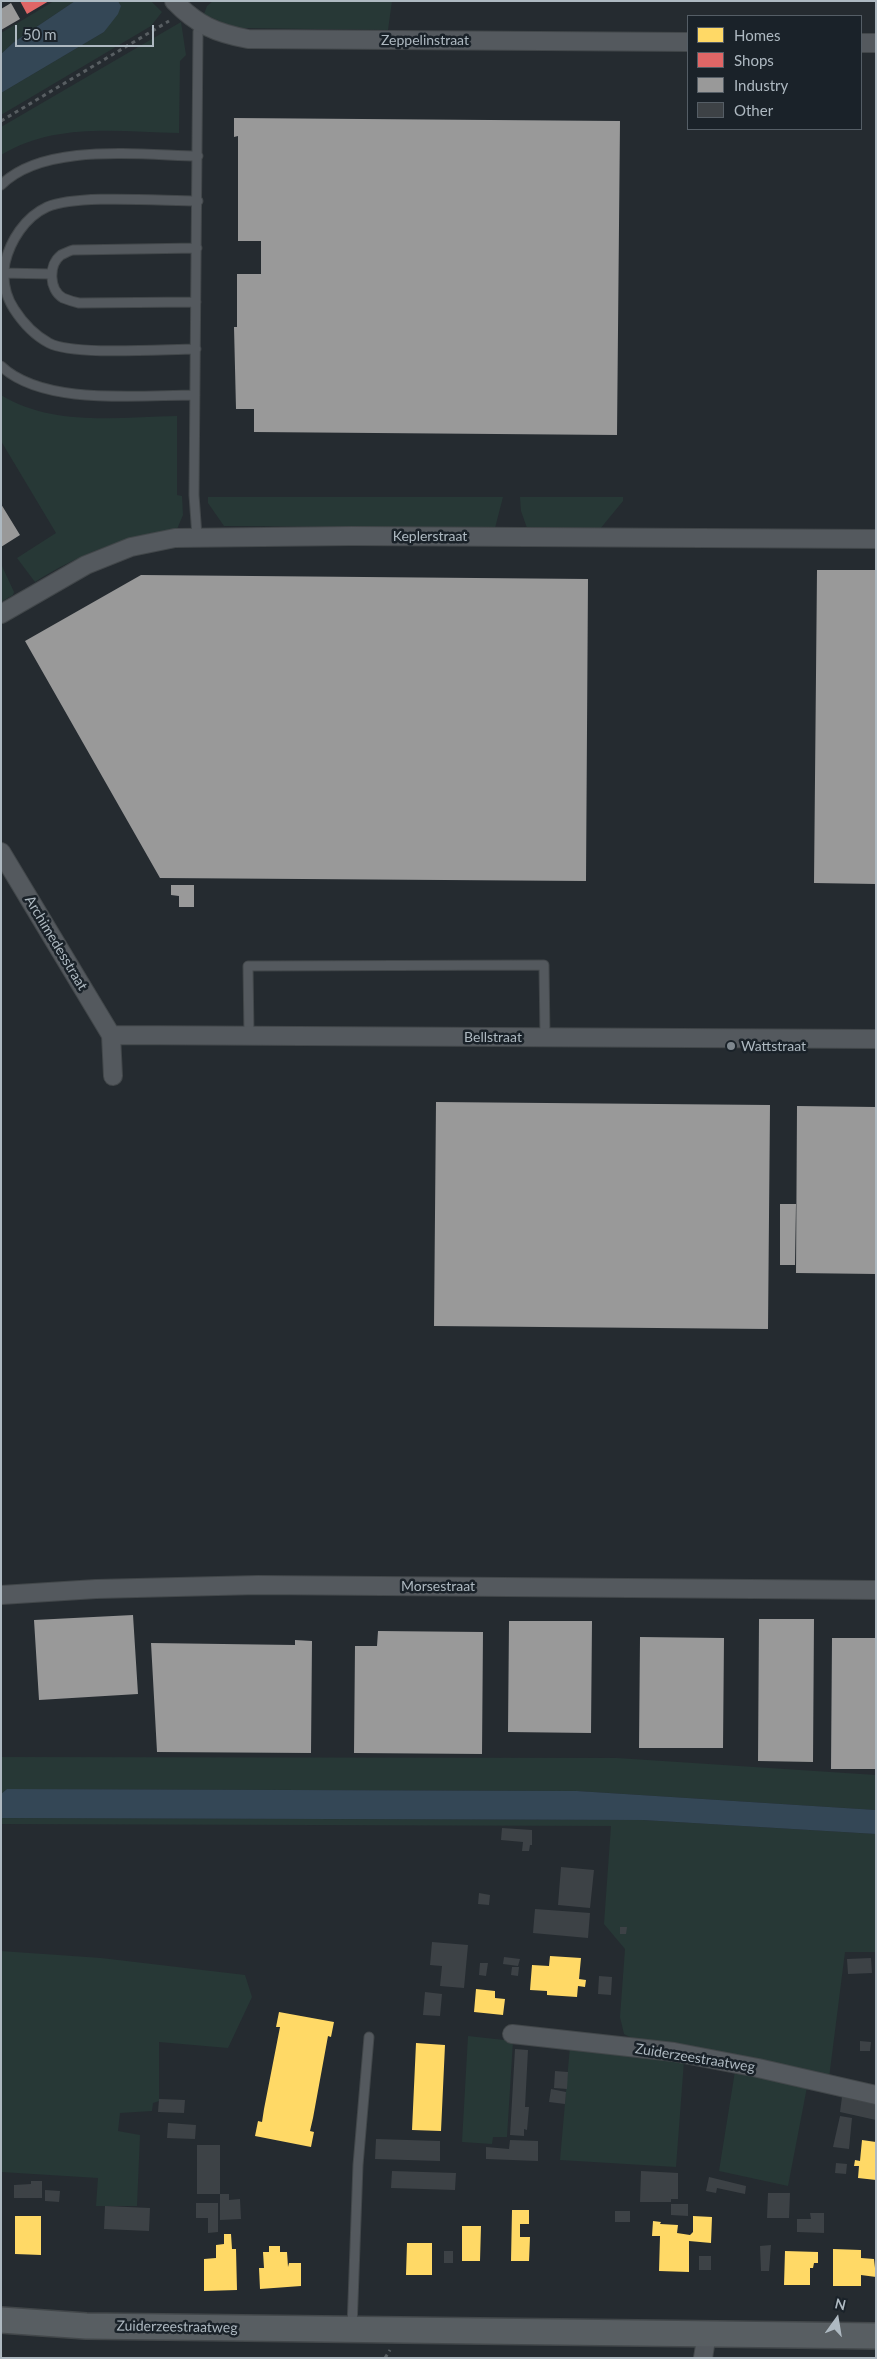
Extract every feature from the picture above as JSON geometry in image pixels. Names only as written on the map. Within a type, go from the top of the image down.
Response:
[{"type":"main road","name":"Zuiderzeestraatweg","points":[[1,2320],[86,2326],[876,2336]]},
{"type":"street","name":"Zeppelinstraat","points":[[179,6],[201,24],[228,35],[248,39],[687,42]]},
{"type":"street","points":[[862,43],[876,43]]},
{"type":"street","name":"Keplerstraat","points":[[1,614],[64,576],[108,555],[154,542],[197,536],[876,539]]},
{"type":"street","name":"Archimedesstraat","points":[[1,852],[111,1035]]},
{"type":"street","points":[[111,1035],[113,1076]]},
{"type":"street","name":"Bellstraat","points":[[111,1035],[876,1039]]},
{"type":"street","name":"Morsestraat","points":[[1,1595],[96,1588],[258,1585],[876,1590]]},
{"type":"street","name":"Zuiderzeestraatweg","points":[[512,2034],[674,2052],[758,2068],[876,2095]]},
{"type":"street","points":[[703,2358],[707,2333]]},
{"type":"lane","points":[[197,536],[194,495],[198,32],[201,24]]},
{"type":"lane","points":[[1,185],[11,175],[36,163],[68,155],[198,156]]},
{"type":"lane","points":[[196,349],[78,349],[50,344],[24,324],[7,298],[2,273],[8,251],[20,228],[46,208],[75,201],[198,201]]},
{"type":"lane","points":[[196,302],[79,303],[62,297],[55,288],[52,274],[55,263],[61,255],[73,250],[197,248]]},
{"type":"lane","points":[[2,273],[52,274]]},
{"type":"lane","points":[[1,366],[12,377],[38,387],[66,394],[195,395]]},
{"type":"lane","points":[[250,1035],[248,966],[544,966],[545,1037]]},
{"type":"lane","points":[[352,2329],[358,2165],[370,2037]]},
{"type":"path","points":[[1,121],[179,6]]},
{"type":"shaded area","points":[[54,1],[75,1],[14,42],[1,54],[1,33]]},
{"type":"shaded area","points":[[118,1],[151,1],[162,12],[151,26],[1,115],[1,93],[104,32],[121,6]]},
{"type":"shaded area","points":[[213,1],[392,1],[388,30],[240,28],[204,14],[207,6]]},
{"type":"shaded area","points":[[181,22],[186,55],[180,61],[179,133],[88,131],[65,133],[22,145],[1,155],[1,127]]},
{"type":"shaded area","points":[[1,395],[21,405],[42,412],[64,416],[110,418],[177,416],[177,495],[182,496],[183,515],[177,529],[121,541],[68,563],[35,582],[17,558],[56,533],[1,441]]},
{"type":"shaded area","points":[[208,497],[503,497],[495,528],[224,526],[208,503]]},
{"type":"shaded area","points":[[520,497],[623,497],[623,501],[600,529],[527,528],[521,511]]},
{"type":"shaded area","points":[[2,566],[14,592],[13,595],[1,602]]},
{"type":"shaded area","points":[[1,1757],[617,1758],[876,1775],[876,1810],[577,1791],[7,1789],[1,1794]]},
{"type":"shaded area","points":[[1,1816],[2,1818],[643,1820],[876,1834],[876,1952],[845,1952],[829,2078],[641,2043],[624,2034],[620,2017],[625,1949],[604,1924],[611,1826],[1,1824]]},
{"type":"shaded area","points":[[1,1951],[101,1958],[245,1975],[252,1997],[228,2048],[159,2042],[159,2101],[153,2103],[152,2111],[120,2113],[118,2131],[140,2135],[137,2206],[96,2206],[98,2178],[1,2172]]},
{"type":"shaded area","points":[[468,2036],[513,2041],[507,2137],[493,2137],[492,2144],[462,2142]]},
{"type":"shaded area","points":[[570,2046],[684,2061],[676,2167],[560,2160]]},
{"type":"shaded area","points":[[735,2071],[807,2087],[788,2186],[719,2171]]},
{"type":"water","points":[[75,1],[118,1],[121,6],[118,14],[104,32],[1,93],[1,54],[14,42]]},
{"type":"water","points":[[7,1789],[577,1791],[876,1810],[876,1834],[643,1820],[2,1818],[1,1794]]},
{"type":"building: Homes","points":[[550,1956],[581,1958],[579,1979],[586,1980],[585,1987],[578,1986],[577,1997],[547,1995],[547,1991],[530,1990],[532,1965],[549,1966]]},
{"type":"building: Homes","points":[[476,1989],[495,1991],[495,1998],[505,1999],[503,2015],[474,2012]]},
{"type":"building: Homes","points":[[279,2012],[334,2022],[331,2037],[328,2036],[310,2131],[314,2132],[311,2147],[255,2136],[258,2121],[262,2122],[280,2027],[276,2027]]},
{"type":"building: Homes","points":[[416,2043],[445,2045],[441,2131],[412,2130]]},
{"type":"building: Homes","points":[[862,2140],[876,2142],[876,2180],[858,2178],[859,2166],[854,2166],[855,2160],[860,2161]]},
{"type":"building: Homes","points":[[512,2210],[529,2210],[529,2224],[520,2224],[520,2237],[530,2237],[529,2261],[511,2261]]},
{"type":"building: Homes","points":[[15,2216],[41,2216],[41,2255],[15,2254]]},
{"type":"building: Homes","points":[[693,2216],[712,2217],[711,2243],[689,2241],[689,2272],[659,2271],[660,2236],[652,2236],[653,2221],[661,2222],[660,2224],[678,2225],[677,2233],[690,2235],[693,2232]]},
{"type":"building: Homes","points":[[462,2226],[481,2226],[480,2261],[462,2261]]},
{"type":"building: Homes","points":[[224,2234],[231,2234],[232,2249],[236,2249],[237,2290],[204,2291],[204,2259],[216,2258],[216,2245],[224,2244]]},
{"type":"building: Homes","points":[[407,2243],[432,2243],[432,2275],[406,2275]]},
{"type":"building: Homes","points":[[269,2246],[280,2246],[280,2252],[287,2252],[288,2267],[289,2263],[301,2263],[301,2286],[260,2289],[259,2268],[264,2268],[263,2252],[269,2252]]},
{"type":"building: Homes","points":[[833,2249],[861,2250],[861,2258],[874,2259],[876,2277],[861,2275],[861,2286],[833,2286]]},
{"type":"building: Homes","points":[[785,2251],[818,2252],[818,2263],[814,2263],[813,2268],[810,2268],[810,2285],[784,2285]]},
{"type":"building: Shops","points":[[20,1],[49,1],[27,14]]},
{"type":"building: Industry","points":[[11,3],[20,19],[1,30],[1,9]]},
{"type":"building: Industry","points":[[234,118],[620,121],[617,435],[254,432],[254,409],[236,409],[234,327],[237,327],[237,274],[261,274],[261,241],[238,241],[238,136],[234,137]]},
{"type":"building: Industry","points":[[1,504],[20,535],[1,547]]},
{"type":"building: Industry","points":[[817,570],[876,570],[876,884],[814,883]]},
{"type":"building: Industry","points":[[141,575],[588,579],[586,881],[160,878],[25,641]]},
{"type":"building: Industry","points":[[171,885],[194,885],[194,907],[179,907],[179,896],[171,895]]},
{"type":"building: Industry","points":[[436,1102],[770,1105],[768,1329],[434,1326]]},
{"type":"building: Industry","points":[[797,1106],[876,1107],[876,1274],[796,1273]]},
{"type":"building: Industry","points":[[780,1204],[796,1204],[795,1265],[780,1265]]},
{"type":"building: Industry","points":[[133,1615],[138,1694],[39,1700],[34,1620]]},
{"type":"building: Industry","points":[[759,1619],[814,1619],[813,1762],[758,1761]]},
{"type":"building: Industry","points":[[509,1621],[592,1621],[591,1733],[508,1732]]},
{"type":"building: Industry","points":[[378,1631],[483,1632],[482,1754],[354,1753],[355,1646],[377,1646]]},
{"type":"building: Industry","points":[[640,1637],[724,1638],[723,1748],[639,1748]]},
{"type":"building: Industry","points":[[832,1638],[876,1638],[876,1769],[831,1769]]},
{"type":"building: Industry","points":[[295,1640],[312,1641],[311,1753],[157,1752],[151,1643],[295,1645]]},
{"type":"building: Other","points":[[502,1828],[532,1830],[532,1845],[530,1845],[529,1851],[522,1851],[523,1842],[501,1840]]},
{"type":"building: Other","points":[[561,1867],[594,1870],[590,1908],[558,1905]]},
{"type":"building: Other","points":[[479,1893],[490,1895],[489,1905],[478,1904]]},
{"type":"building: Other","points":[[535,1909],[590,1913],[588,1938],[533,1933]]},
{"type":"building: Other","points":[[620,1927],[627,1927],[626,1934],[620,1934]]},
{"type":"building: Other","points":[[432,1942],[468,1945],[464,1988],[440,1986],[442,1966],[430,1965]]},
{"type":"building: Other","points":[[504,1957],[520,1959],[518,1966],[503,1964]]},
{"type":"building: Other","points":[[871,1958],[872,1973],[848,1974],[847,1959]]},
{"type":"building: Other","points":[[480,1963],[488,1963],[486,1976],[479,1975]]},
{"type":"building: Other","points":[[512,1967],[519,1967],[518,1976],[511,1975]]},
{"type":"building: Other","points":[[599,1976],[612,1977],[611,1995],[598,1994]]},
{"type":"building: Other","points":[[425,1992],[442,1994],[440,2016],[423,2015]]},
{"type":"building: Other","points":[[860,2041],[871,2042],[870,2051],[860,2051]]},
{"type":"building: Other","points":[[515,2049],[528,2050],[525,2107],[529,2107],[527,2130],[524,2129],[524,2136],[510,2135]]},
{"type":"building: Other","points":[[555,2071],[568,2072],[567,2089],[554,2088]]},
{"type":"building: Other","points":[[551,2089],[566,2092],[565,2104],[549,2102]]},
{"type":"building: Other","points":[[842,2097],[876,2102],[876,2120],[840,2112]]},
{"type":"building: Other","points":[[159,2099],[185,2100],[184,2113],[158,2112]]},
{"type":"building: Other","points":[[840,2116],[852,2118],[849,2149],[833,2147]]},
{"type":"building: Other","points":[[168,2123],[196,2125],[195,2139],[167,2138]]},
{"type":"building: Other","points":[[376,2139],[440,2141],[440,2161],[375,2159]]},
{"type":"building: Other","points":[[510,2140],[538,2141],[538,2161],[486,2159],[486,2147],[509,2149]]},
{"type":"building: Other","points":[[197,2145],[220,2145],[220,2194],[197,2194]]},
{"type":"building: Other","points":[[836,2163],[847,2164],[846,2174],[835,2173]]},
{"type":"building: Other","points":[[392,2171],[456,2173],[455,2190],[391,2188]]},
{"type":"building: Other","points":[[641,2171],[678,2173],[678,2199],[671,2199],[671,2202],[640,2202]]},
{"type":"building: Other","points":[[709,2177],[746,2186],[745,2194],[717,2188],[716,2193],[706,2191]]},
{"type":"building: Other","points":[[31,2181],[42,2181],[42,2198],[14,2198],[14,2185],[31,2184]]},
{"type":"building: Other","points":[[45,2190],[60,2191],[59,2202],[45,2201]]},
{"type":"building: Other","points":[[768,2193],[790,2193],[789,2218],[767,2218]]},
{"type":"building: Other","points":[[220,2194],[229,2194],[229,2200],[240,2199],[241,2219],[220,2220]]},
{"type":"building: Other","points":[[196,2203],[218,2203],[218,2232],[208,2233],[208,2218],[196,2218]]},
{"type":"building: Other","points":[[671,2204],[688,2204],[688,2216],[671,2215]]},
{"type":"building: Other","points":[[105,2206],[150,2208],[149,2231],[104,2229]]},
{"type":"building: Other","points":[[615,2211],[630,2211],[630,2222],[615,2222]]},
{"type":"building: Other","points":[[810,2213],[824,2213],[824,2233],[797,2232],[797,2219],[811,2219]]},
{"type":"building: Other","points":[[771,2245],[769,2271],[761,2271],[760,2246]]},
{"type":"building: Other","points":[[444,2251],[453,2251],[453,2263],[444,2263]]},
{"type":"building: Other","points":[[699,2256],[711,2256],[711,2270],[699,2270]]},
{"type":"place","name":"Wattstraat","points":[[731,1046]]}]
